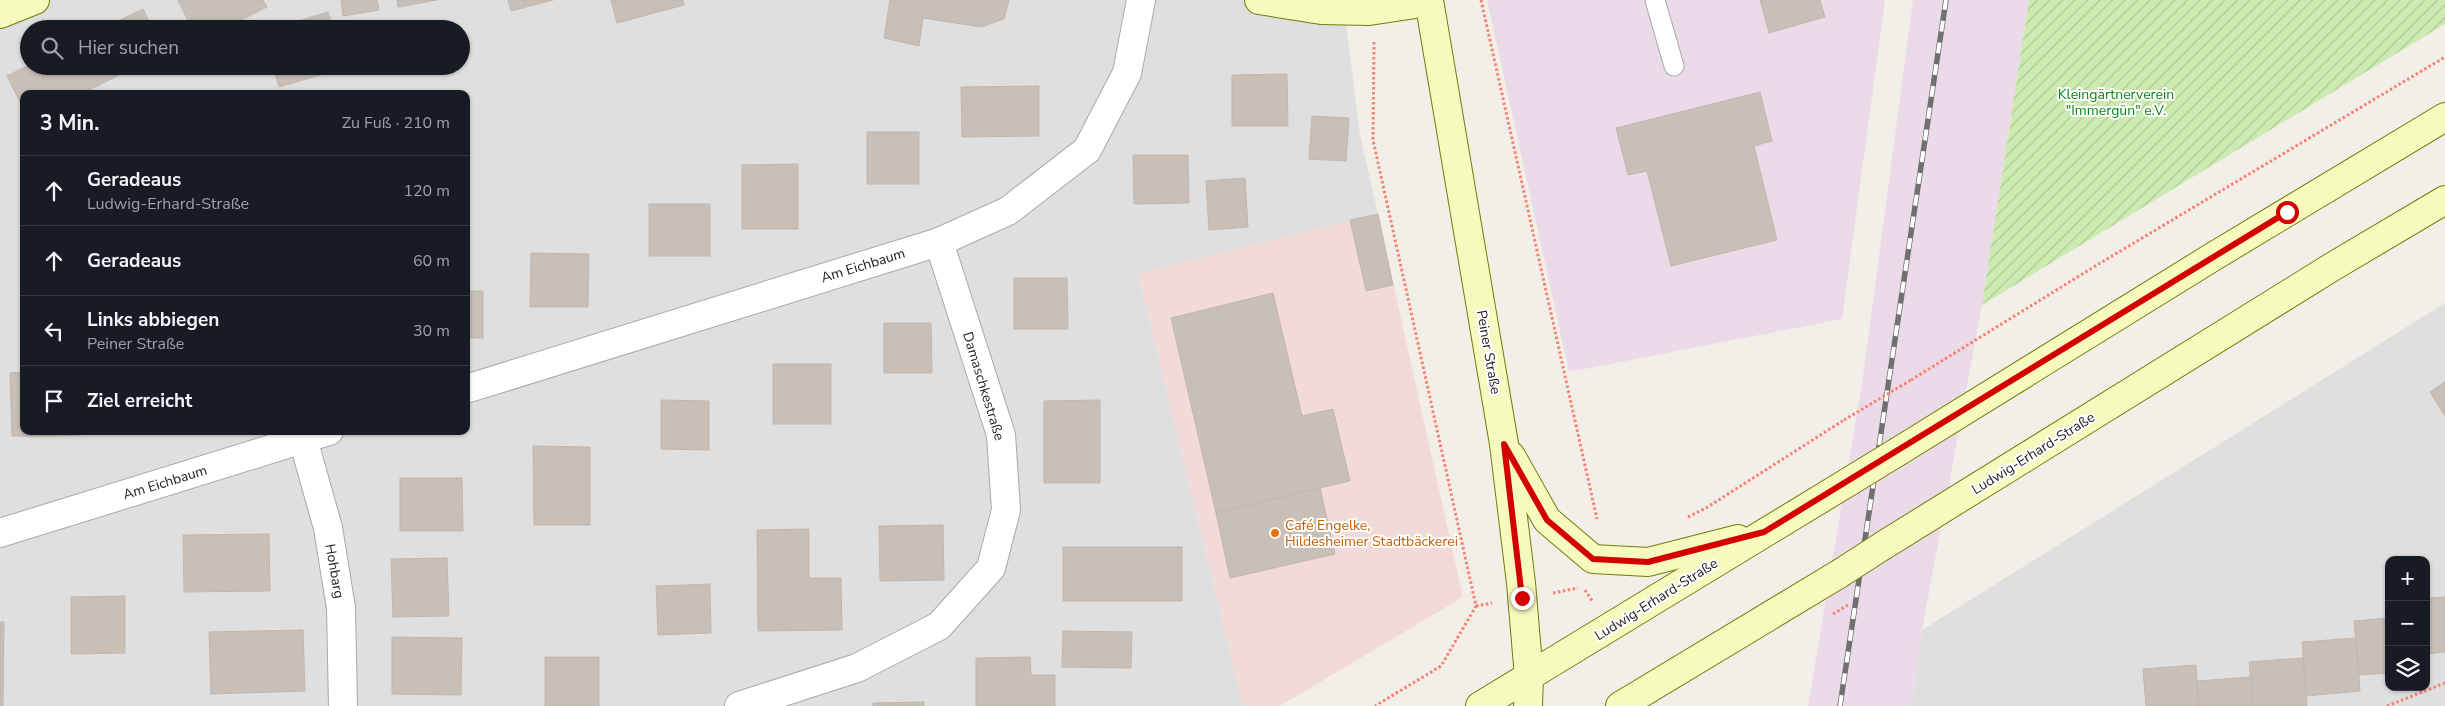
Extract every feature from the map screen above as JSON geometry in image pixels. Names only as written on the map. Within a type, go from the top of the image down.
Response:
[{"type":"main road","points":[[0,14],[35,0]]},
{"type":"main road","points":[[1259,0],[1321,10],[1369,11],[1432,1]]},
{"type":"main road","name":"Peiner Straße","points":[[1432,1],[1504,444],[1521,584],[1529,677],[1528,706]]},
{"type":"main road","name":"Ludwig-Erhard-Straße","points":[[1480,706],[1899,451],[2211,258],[2445,117]]},
{"type":"main road","name":"Ludwig-Erhard-Straße","points":[[1620,706],[1839,574],[2332,267],[2445,200]]},
{"type":"main road","points":[[1504,444],[1547,520],[1593,559],[1648,562],[1764,532]]},
{"type":"street","name":"Am Eichbaum","points":[[470,388],[938,242],[1008,211],[1087,150],[1127,74],[1141,0]]},
{"type":"street","name":"Damaschkestraße","points":[[740,706],[857,668],[939,626],[991,568],[1006,510],[1001,435],[938,242]]},
{"type":"street","name":"Am Eichbaum","points":[[0,533],[316,435]]},
{"type":"street","name":"Hohbarg","points":[[303,439],[328,528],[341,608],[343,706]]},
{"type":"lane","points":[[1656,0],[1674,66]]},
{"type":"path","points":[[1481,0],[1600,530],[1593,559]]},
{"type":"path","points":[[1369,11],[1375,45],[1373,140],[1476,606],[1441,666],[1375,706]]},
{"type":"path","points":[[1683,519],[1706,508],[1844,420],[2097,264],[2445,57]]},
{"type":"path","points":[[2387,706],[2445,683]]},
{"type":"shaded area","points":[[0,0],[1343,0],[1360,135],[1378,214],[1138,274],[1243,706],[0,706]]},
{"type":"shaded area","points":[[1487,0],[1885,0],[1842,319],[1569,372]]},
{"type":"shaded area","points":[[1913,0],[2029,0],[1982,305],[1922,630],[1912,706],[1808,706],[1863,377]]},
{"type":"shaded area","points":[[1378,214],[1463,597],[1280,706],[1243,706],[1138,274]]},
{"type":"shaded area","points":[[2445,303],[2445,706],[1912,706],[1922,630]]},
{"type":"green space","name":"Kleingärtnerverein \"Immergün\" e.V.","points":[[2029,0],[2445,0],[2445,24],[1982,305]]},
{"type":"building","points":[[178,0],[263,0],[267,7],[241,20],[188,20]]},
{"type":"building","points":[[341,0],[377,0],[379,10],[343,16]]},
{"type":"building","points":[[397,0],[437,0],[398,7]]},
{"type":"building","points":[[508,0],[553,0],[511,11]]},
{"type":"building","points":[[611,0],[683,0],[684,5],[617,23]]},
{"type":"building","points":[[890,0],[1009,0],[1004,19],[981,27],[923,18],[919,46],[884,38]]},
{"type":"building","points":[[1760,0],[1820,0],[1825,17],[1769,33]]},
{"type":"building","points":[[143,9],[148,20],[120,20]]},
{"type":"building","points":[[328,12],[330,20],[301,20]]},
{"type":"building","points":[[20,70],[20,75],[119,75],[89,90],[20,90],[20,102],[7,76]]},
{"type":"building","points":[[1287,74],[1288,126],[1232,126],[1232,75]]},
{"type":"building","points":[[276,75],[320,75],[279,87]]},
{"type":"building","points":[[1039,86],[1039,136],[962,137],[961,87]]},
{"type":"building","points":[[1760,92],[1772,141],[1754,146],[1777,240],[1671,266],[1647,171],[1628,175],[1616,128]]},
{"type":"building","points":[[1312,116],[1349,118],[1346,161],[1309,159]]},
{"type":"building","points":[[867,132],[919,132],[919,184],[867,184]]},
{"type":"building","points":[[1133,155],[1188,155],[1189,203],[1134,204]]},
{"type":"building","points":[[798,164],[798,229],[742,229],[742,165]]},
{"type":"building","points":[[1245,178],[1248,227],[1209,230],[1206,181]]},
{"type":"building","points":[[649,204],[710,204],[710,256],[649,256]]},
{"type":"building","points":[[1378,214],[1393,285],[1366,291],[1350,220]]},
{"type":"building","points":[[531,253],[589,254],[588,307],[530,307]]},
{"type":"building","points":[[1014,278],[1067,278],[1068,329],[1014,329]]},
{"type":"building","points":[[470,291],[483,291],[483,338],[470,338]]},
{"type":"building","points":[[1273,293],[1302,416],[1333,409],[1350,481],[1216,513],[1171,318]]},
{"type":"building","points":[[884,323],[931,323],[932,373],[884,373]]},
{"type":"building","points":[[773,364],[831,364],[831,424],[773,424]]},
{"type":"building","points":[[20,372],[20,435],[47,436],[12,436],[10,373]]},
{"type":"building","points":[[2445,382],[2445,416],[2430,392]]},
{"type":"building","points":[[661,400],[709,401],[709,450],[661,449]]},
{"type":"building","points":[[1100,400],[1100,483],[1044,483],[1044,401]]},
{"type":"building","points":[[47,435],[81,435],[47,436]]},
{"type":"building","points":[[533,446],[590,447],[590,525],[534,525]]},
{"type":"building","points":[[400,478],[462,478],[463,531],[400,531]]},
{"type":"building","name":"Café Engelke, Hildesheimer Stadtbäckerei","points":[[1320,488],[1335,554],[1230,578],[1216,513]]},
{"type":"building","points":[[943,525],[944,580],[880,581],[879,526]]},
{"type":"building","points":[[809,529],[809,578],[841,578],[842,630],[758,631],[757,530]]},
{"type":"building","points":[[269,534],[270,591],[184,592],[183,535]]},
{"type":"building","points":[[1063,547],[1182,547],[1182,601],[1063,601]]},
{"type":"building","points":[[447,558],[449,616],[393,617],[391,559]]},
{"type":"building","points":[[710,584],[711,633],[658,635],[656,586]]},
{"type":"building","points":[[125,596],[125,653],[71,654],[71,597]]},
{"type":"building","points":[[2445,597],[2445,652],[2430,654],[2430,598]]},
{"type":"building","points":[[2385,618],[2385,673],[2359,675],[2354,621]]},
{"type":"building","points":[[0,622],[4,622],[3,706],[0,706]]},
{"type":"building","points":[[303,630],[305,691],[211,694],[209,632]]},
{"type":"building","points":[[1063,631],[1132,632],[1131,668],[1062,667]]},
{"type":"building","points":[[392,637],[462,638],[461,695],[392,694]]},
{"type":"building","points":[[2356,638],[2360,691],[2306,696],[2302,642]]},
{"type":"building","points":[[545,657],[599,657],[599,706],[545,706]]},
{"type":"building","points":[[1030,657],[1031,675],[1055,675],[1055,706],[976,706],[976,658]]},
{"type":"building","points":[[2303,658],[2307,706],[2253,706],[2249,662]]},
{"type":"building","points":[[2196,665],[2199,706],[2146,706],[2143,669]]},
{"type":"building","points":[[2251,677],[2253,706],[2199,706],[2197,681]]},
{"type":"building","points":[[924,702],[924,706],[873,706],[873,703]]},
{"type":"railway","points":[[1840,706],[1946,0]]},
{"type":"place","name":"Café Engelke, Hildesheimer Stadtbäckerei","points":[[1275,533]]},
{"type":"route","points":[[1522,598],[1504,444],[1547,520],[1593,559],[1648,562],[1764,532],[2287,212]]}]
